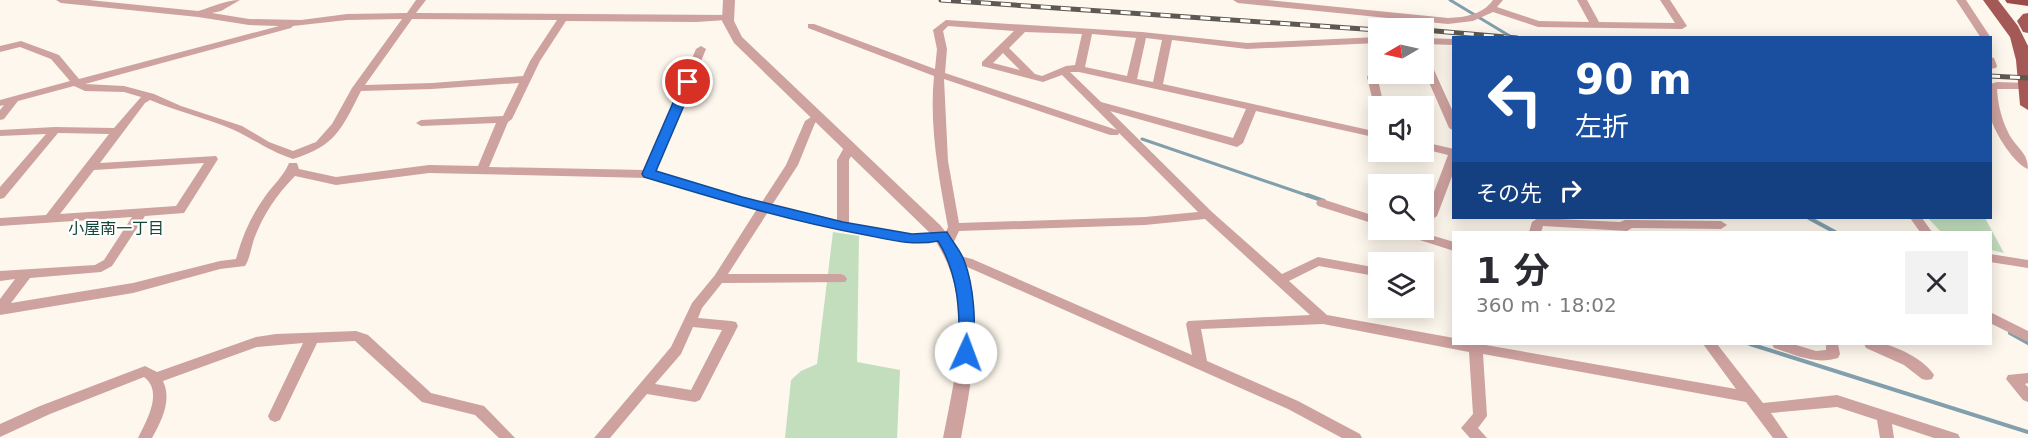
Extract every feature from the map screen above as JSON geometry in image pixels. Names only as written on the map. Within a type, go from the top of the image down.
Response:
[{"type":"highway","points":[[1999,4],[2028,2]]},
{"type":"main road","points":[[1999,4],[2019,38],[2025,64],[2027,94]]},
{"type":"main road","points":[[2028,16],[2024,21],[2028,29]]},
{"type":"street","points":[[61,0],[198,14],[249,22],[301,23]]},
{"type":"street","points":[[198,14],[218,9],[235,0]]},
{"type":"street","points":[[0,49],[21,44],[55,57],[78,84],[85,88],[124,89],[150,96],[177,108],[238,128],[264,144],[293,156],[320,144],[337,126],[357,88],[422,0]]},
{"type":"street","points":[[729,0],[726,17],[731,32],[738,40],[850,147],[948,235]]},
{"type":"street","points":[[1238,0],[1403,18]]},
{"type":"street","points":[[1582,0],[1596,25]]},
{"type":"street","points":[[1434,21],[1470,20],[1495,4],[1538,24],[1682,26],[1665,0]]},
{"type":"street","points":[[1961,0],[1985,36]]},
{"type":"street","points":[[0,103],[301,23],[347,17],[696,19],[726,17]]},
{"type":"street","points":[[421,123],[507,119],[526,79],[563,18]]},
{"type":"street","points":[[952,438],[966,353],[967,320],[962,282],[948,235],[942,161],[939,74],[942,49],[938,30],[946,23],[1142,35],[1247,46],[1368,40]]},
{"type":"street","points":[[811,26],[939,74],[1114,133]]},
{"type":"street","points":[[1022,29],[986,64],[1043,79],[1065,72],[1070,68],[1079,69],[1368,133]]},
{"type":"street","points":[[1434,29],[1438,40]]},
{"type":"street","points":[[1079,69],[1088,31]]},
{"type":"street","points":[[1131,81],[1142,35]]},
{"type":"street","points":[[1157,86],[1168,37]]},
{"type":"street","points":[[1434,40],[1452,42]]},
{"type":"street","points":[[1002,47],[1034,78]]},
{"type":"street","points":[[648,174],[701,49]]},
{"type":"street","points":[[1065,72],[1208,215],[1323,319]]},
{"type":"street","points":[[357,88],[432,86],[526,79]]},
{"type":"street","points":[[1434,84],[1452,124]]},
{"type":"street","points":[[2027,94],[1997,85],[1992,88],[1998,122],[2017,154],[2028,165]]},
{"type":"street","points":[[50,218],[141,101],[150,96]]},
{"type":"street","points":[[0,117],[14,100]]},
{"type":"street","points":[[1100,105],[1237,143],[1252,107]]},
{"type":"street","points":[[601,438],[676,350],[697,306],[719,278],[765,208],[792,165],[810,121],[817,116]]},
{"type":"street","points":[[482,170],[503,120]]},
{"type":"street","points":[[0,133],[55,130],[117,131]]},
{"type":"street","points":[[0,195],[55,130]]},
{"type":"street","points":[[843,226],[843,160],[850,147]]},
{"type":"street","points":[[1434,149],[1452,153]]},
{"type":"street","points":[[293,156],[293,172]]},
{"type":"street","points":[[0,222],[180,210],[212,159],[91,167]]},
{"type":"street","points":[[1434,208],[1452,159]]},
{"type":"street","points":[[293,172],[336,181],[429,169],[648,174],[765,208],[912,239],[1208,215]]},
{"type":"street","points":[[0,309],[133,288],[220,265],[241,263],[244,249],[260,214],[281,182],[293,172]]},
{"type":"street","points":[[1322,203],[1368,218]]},
{"type":"street","points":[[0,276],[97,269],[108,263],[142,212]]},
{"type":"street","points":[[1535,231],[1538,222],[1606,229],[1626,225],[1721,225]]},
{"type":"street","points":[[1433,240],[1452,246]]},
{"type":"street","points":[[1992,258],[2028,264]]},
{"type":"street","points":[[956,259],[1040,292],[1201,366],[1293,405],[1355,438]]},
{"type":"street","points":[[1281,280],[1318,261],[1368,270]]},
{"type":"street","points":[[0,309],[26,274]]},
{"type":"street","points":[[719,278],[841,279]]},
{"type":"street","points":[[1992,318],[2028,337]]},
{"type":"street","points":[[1201,366],[1192,324],[1323,319],[1452,343]]},
{"type":"street","points":[[644,388],[695,396],[731,326],[689,322]]},
{"type":"street","points":[[155,378],[256,342],[356,336],[363,339],[427,398],[479,410],[508,438]]},
{"type":"street","points":[[275,416],[312,338]]},
{"type":"street","points":[[1463,345],[1755,403],[1837,401],[1953,438]]},
{"type":"street","points":[[1711,345],[1781,438]]},
{"type":"street","points":[[1782,345],[1816,356],[1833,354],[1832,345]]},
{"type":"street","points":[[1873,345],[1909,361],[1927,375]]},
{"type":"street","points":[[1476,348],[1480,416],[1468,428],[1480,438]]},
{"type":"street","points":[[0,431],[55,406],[145,371],[159,384],[160,405],[145,438]]},
{"type":"street","points":[[2028,378],[2013,379],[2028,396]]},
{"type":"street","points":[[1884,416],[1887,438]]},
{"type":"green space","points":[[1929,219],[1986,219],[2004,253],[1992,250],[1992,231],[1940,231]]},
{"type":"green space","points":[[833,232],[859,236],[857,362],[900,370],[897,438],[785,438],[791,380],[801,371],[817,364]]},
{"type":"waterway","points":[[1450,0],[1510,36]]},
{"type":"waterway","points":[[1142,139],[1312,197]]},
{"type":"waterway","points":[[1307,195],[1324,201]]},
{"type":"waterway","points":[[1811,219],[1833,231]]},
{"type":"waterway","points":[[2010,333],[2028,343]]},
{"type":"waterway","points":[[1753,345],[2028,432]]},
{"type":"railway","points":[[941,0],[1368,29]]},
{"type":"railway","points":[[1434,31],[1494,36]]},
{"type":"railway","points":[[1992,76],[2028,78]]},
{"type":"district","name":"小屋南一丁目","points":[[116,228]]},
{"type":"route","points":[[688,82],[648,174],[741,201],[843,226],[912,239],[942,235],[956,259],[962,282],[967,320],[966,353]]}]
